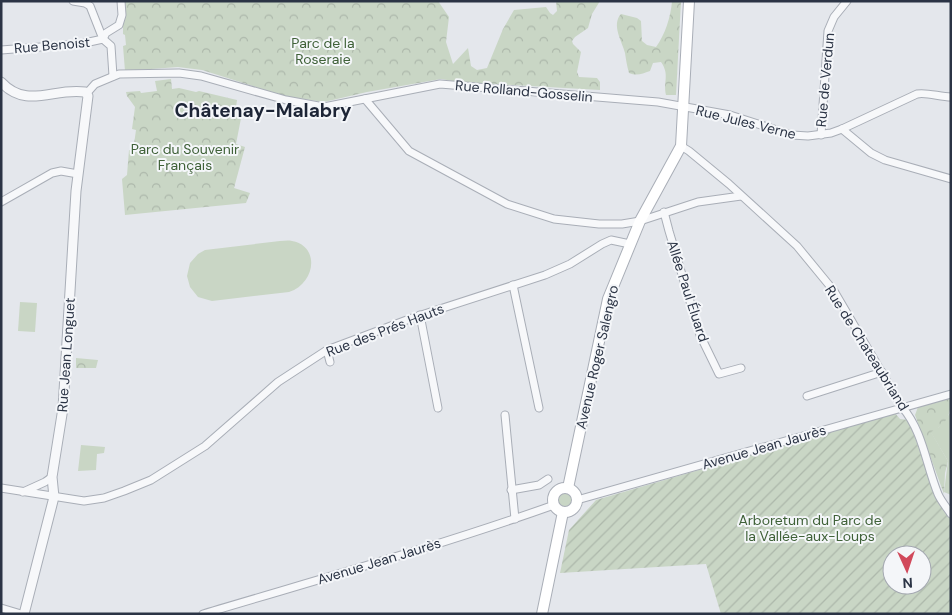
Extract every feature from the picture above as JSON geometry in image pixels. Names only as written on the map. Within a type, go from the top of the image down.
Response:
[{"type":"main road","name":"Avenue Roger Salengro","points":[[568,488],[608,298],[640,221],[681,146],[689,1]]},
{"type":"main road","points":[[563,488],[568,488],[573,490],[578,500],[573,510],[564,512],[559,511],[554,505],[553,500],[556,492],[563,488]]},
{"type":"main road","points":[[542,614],[564,512]]},
{"type":"street","points":[[1,82],[8,90],[25,96],[43,96],[75,91],[87,93],[95,84],[113,76],[112,46],[103,39],[90,6],[73,1]]},
{"type":"street","points":[[103,39],[106,33],[119,25],[122,15],[122,1]]},
{"type":"street","name":"Rue de Verdun","points":[[821,135],[828,31],[834,17],[847,1]]},
{"type":"street","name":"Rue Benoist","points":[[1,50],[80,44],[103,39]]},
{"type":"street","name":"Rue Rolland-Gosselin","points":[[113,76],[160,72],[201,76],[286,100],[324,107],[440,84],[658,102],[683,107]]},
{"type":"street","name":"Rue Jean Longuet","points":[[23,614],[54,497],[52,477],[63,408],[78,174],[87,110],[87,93]]},
{"type":"street","name":"Rue Jules Verne","points":[[683,107],[730,115],[792,135],[808,136],[821,135],[842,129],[917,94],[951,97]]},
{"type":"street","points":[[365,99],[409,151],[507,204],[554,219],[599,224],[622,224],[640,221],[698,202],[741,196]]},
{"type":"street","points":[[842,129],[871,152],[885,160],[951,178]]},
{"type":"street","name":"Rue de Chateaubriand","points":[[681,146],[797,246],[834,291],[902,407],[911,417],[939,495],[951,514]]},
{"type":"street","points":[[1,202],[52,173],[61,170],[78,174]]},
{"type":"street","name":"Allée Paul Éluard","points":[[664,212],[668,231],[700,334],[719,374],[741,368]]},
{"type":"street","name":"Rue des Prés Hauts","points":[[1,488],[84,501],[124,491],[151,480],[206,446],[278,382],[327,350],[420,315],[513,285],[570,264],[611,240],[630,244]]},
{"type":"street","points":[[513,285],[539,408]]},
{"type":"street","points":[[420,315],[438,408]]},
{"type":"street","points":[[327,350],[330,362]]},
{"type":"street","points":[[807,396],[882,372]]},
{"type":"street","name":"Avenue Jean Jaurès","points":[[578,500],[951,394]]},
{"type":"street","points":[[505,415],[515,519]]},
{"type":"street","points":[[22,492],[52,477]]},
{"type":"street","points":[[511,490],[539,485],[548,479]]},
{"type":"street","name":"Avenue Jean Jaurès","points":[[203,614],[515,519],[554,505]]},
{"type":"street","points":[[1,608],[23,614]]},
{"type":"green space","name":"Parc de la Roseraie","points":[[123,1],[438,1],[449,17],[446,42],[453,64],[468,48],[471,66],[477,70],[487,68],[503,29],[514,10],[546,7],[553,15],[557,11],[556,1],[600,1],[592,14],[588,28],[572,41],[581,52],[577,72],[579,77],[597,78],[600,82],[600,90],[459,82],[441,79],[367,92],[324,102],[284,96],[202,70],[178,67],[125,71],[123,46],[126,45],[125,35],[123,34]]},
{"type":"green space","points":[[672,1],[681,1],[676,95],[666,95],[666,74],[661,62],[653,63],[650,71],[637,74],[629,73],[617,23],[621,14],[637,18],[641,21],[642,41],[647,45],[656,47],[667,25]]},
{"type":"green space","name":"Parc du Souvenir Français","points":[[171,79],[172,89],[179,88],[199,91],[237,100],[236,107],[243,108],[236,144],[245,147],[234,188],[250,193],[246,203],[125,215],[122,179],[127,175],[129,150],[133,151],[136,130],[132,129],[135,107],[126,92],[157,91],[155,81]]},
{"type":"green space","points":[[280,241],[301,244],[307,250],[310,257],[311,265],[305,281],[289,292],[212,301],[198,297],[190,287],[187,276],[190,263],[198,254],[205,250]]},
{"type":"green space","points":[[20,302],[37,303],[35,332],[18,331]]},
{"type":"green space","points":[[76,358],[98,360],[96,368],[76,368]]},
{"type":"green space","points":[[951,398],[947,418],[941,426],[931,432],[948,461],[945,473],[944,494],[915,415],[918,407]]},
{"type":"green space","points":[[951,412],[951,495],[944,492],[948,461],[930,431],[939,427]]},
{"type":"green space","name":"Arboretum du Parc de la Vallée-aux-Loups","points":[[895,413],[900,419],[909,420],[934,492],[951,519],[951,614],[721,614],[706,564],[560,573],[569,530],[596,500]]},
{"type":"green space","points":[[81,445],[105,447],[104,453],[97,454],[96,470],[78,471]]},
{"type":"green space","points":[[565,492],[571,494],[573,500],[571,506],[565,508],[559,506],[557,500],[559,494]]},
{"type":"district","name":"Châtenay-Malabry","points":[[263,110]]}]
